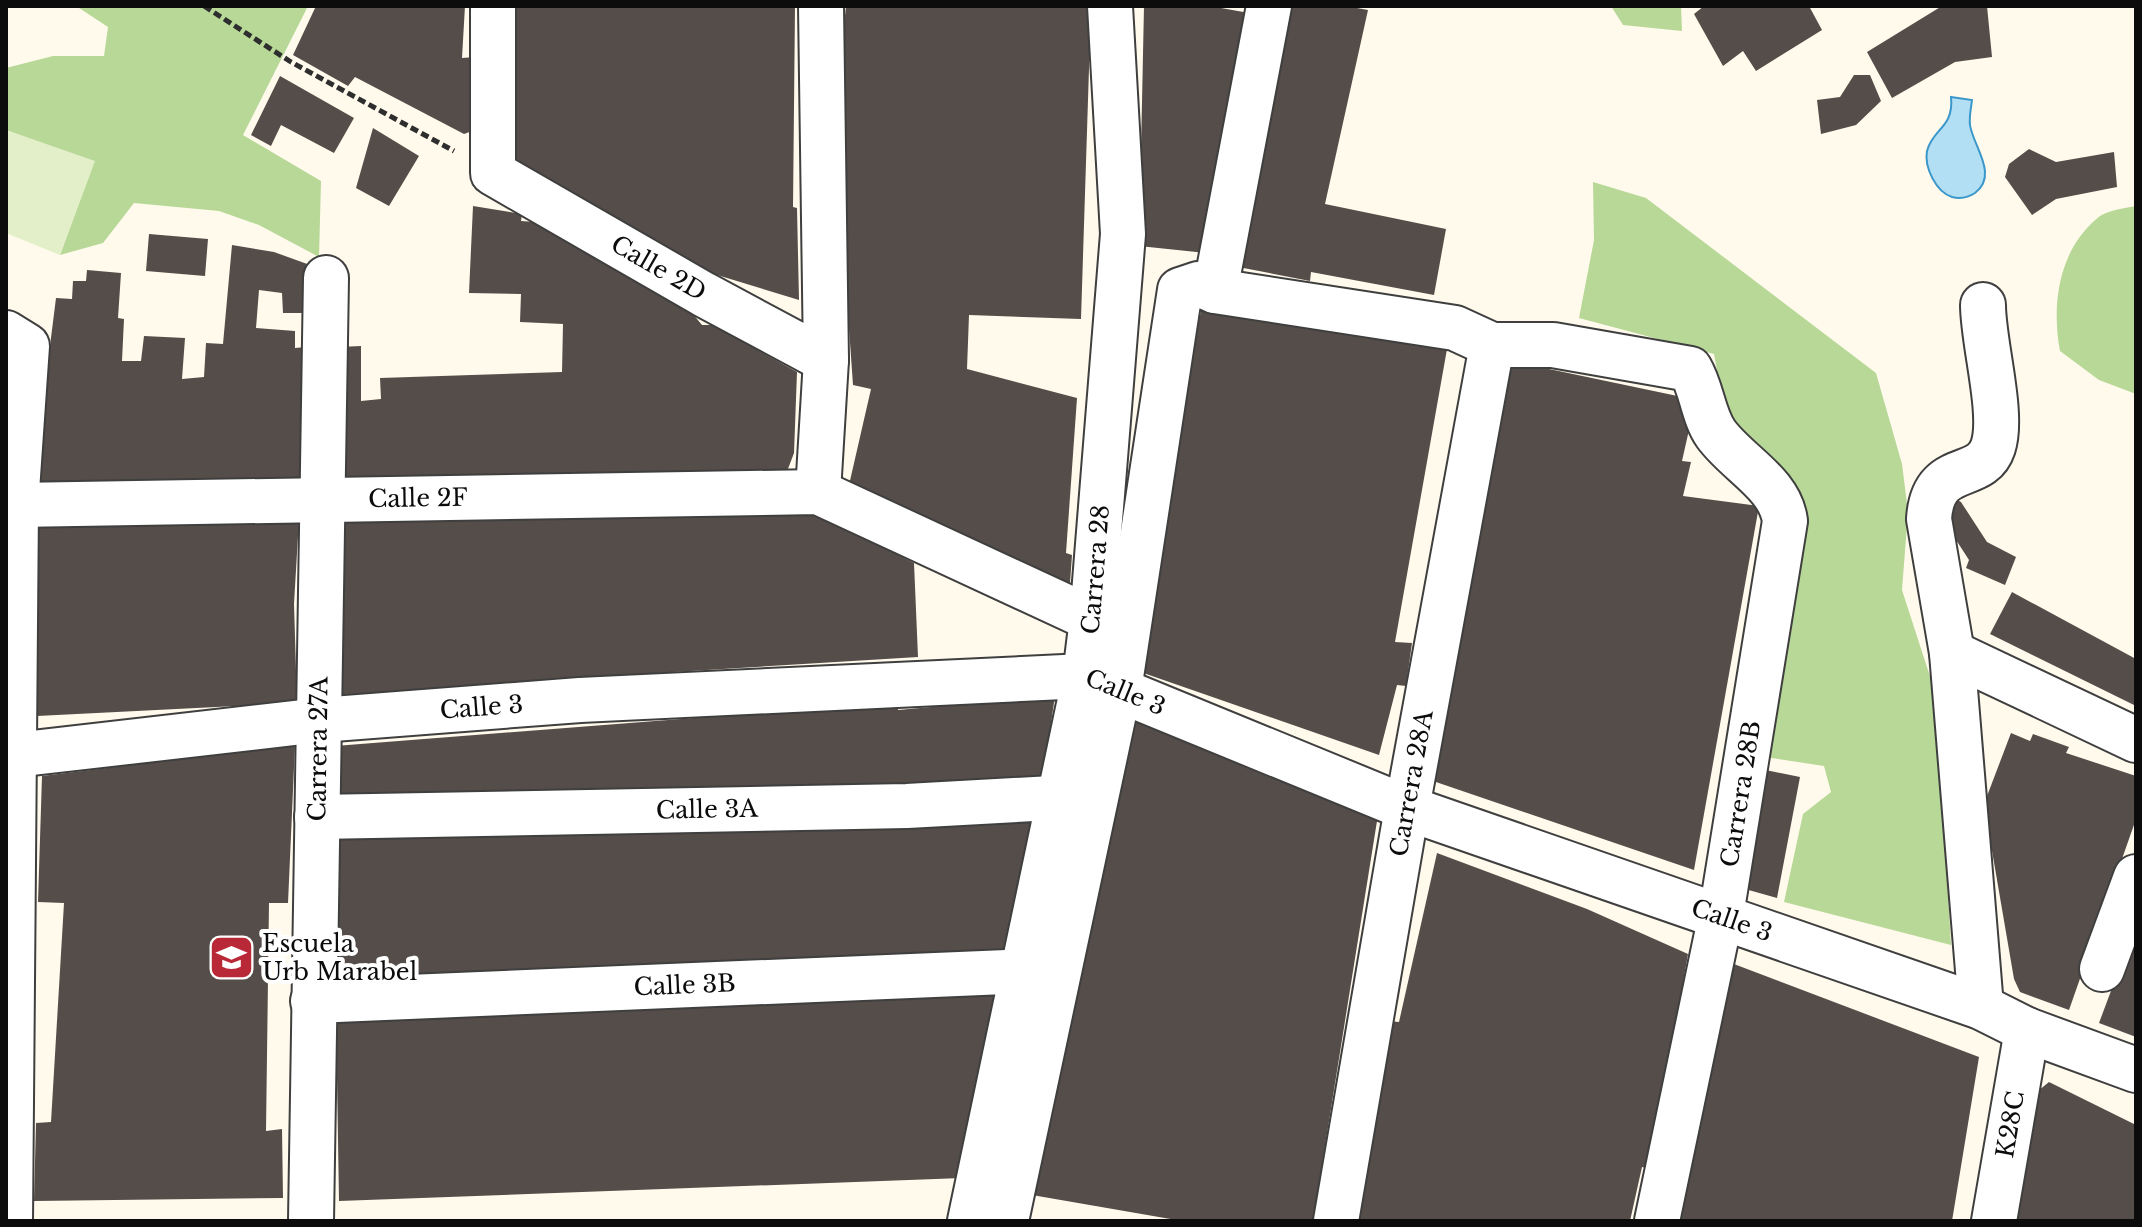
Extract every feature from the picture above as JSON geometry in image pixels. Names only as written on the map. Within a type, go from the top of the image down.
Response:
[{"type":"street","points":[[493,6],[493,173]]},
{"type":"street","points":[[821,6],[826,360],[818,492],[1092,619]]},
{"type":"street","name":"Carrera 28","points":[[1102,683],[1092,619],[1123,234],[1110,6]]},
{"type":"street","points":[[1269,6],[1201,288],[1455,328],[1492,345]]},
{"type":"street","name":"Calle 2D","points":[[493,173],[703,294],[826,360]]},
{"type":"street","name":"Carrera 27A","points":[[311,1221],[326,278]]},
{"type":"street","name":"Carrera 28","points":[[990,1220],[1180,290],[1201,288]]},
{"type":"street","points":[[1981,1007],[1952,653],[1929,519],[1930,501],[1945,480],[1988,458],[1994,443],[1995,418],[1983,305]]},
{"type":"street","name":"Carrera 28B","points":[[1492,345],[1553,345],[1690,369],[1699,383],[1714,431],[1742,464],[1779,495],[1783,506],[1785,521],[1721,915],[1657,1221]]},
{"type":"street","name":"Carrera 28A","points":[[1336,1221],[1407,808],[1492,345]]},
{"type":"street","points":[[10,1221],[11,586],[16,358]]},
{"type":"street","name":"Calle 2F","points":[[14,489],[322,498],[818,492]]},
{"type":"street","points":[[1952,653],[2136,740]]},
{"type":"street","name":"Calle 3","points":[[11,756],[320,720],[580,700],[1102,683],[1407,808],[1981,1007],[2027,1030],[2136,1070]]},
{"type":"street","name":"Calle 3A","points":[[317,817],[907,806],[1077,797]]},
{"type":"street","points":[[2102,969],[2136,877]]},
{"type":"street","name":"Calle 3B","points":[[313,1001],[1040,970]]},
{"type":"street","name":"K28C","points":[[1994,1221],[2027,1030]]},
{"type":"path","points":[[204,6],[291,62],[493,173]]},
{"type":"green space","points":[[76,6],[308,6],[243,135],[321,181],[319,257],[259,225],[219,211],[134,203],[103,243],[60,255],[94,162],[6,130],[6,68],[53,56],[104,56],[108,27]]},
{"type":"green space","points":[[1611,6],[1681,6],[1682,31],[1623,25]]},
{"type":"green space","points":[[6,130],[95,161],[60,255],[6,233]]},
{"type":"green space","points":[[1593,182],[1646,198],[1876,373],[1902,464],[1908,512],[1902,590],[1936,695],[1951,945],[1784,902],[1803,814],[1831,792],[1824,766],[1758,756],[1798,502],[1729,437],[1714,354],[1579,318],[1594,240]]},
{"type":"green space","points":[[2136,206],[2136,394],[2099,380],[2060,351],[2057,314],[2061,278],[2075,244],[2100,216]]},
{"type":"water","points":[[1951,97],[1972,100],[1970,125],[1985,169],[1982,186],[1975,193],[1961,198],[1952,197],[1941,190],[1927,164],[1927,151],[1946,122]]},
{"type":"building","points":[[316,6],[465,6],[462,58],[475,57],[475,130],[464,134],[355,77],[348,86],[293,55]]},
{"type":"building","points":[[512,6],[795,6],[793,207],[797,208],[799,300],[704,271],[509,162]]},
{"type":"building","points":[[846,6],[1091,6],[1081,319],[969,315],[967,369],[1077,398],[1066,553],[1072,555],[1070,583],[930,529],[849,485],[871,389],[853,385],[844,257],[841,55]]},
{"type":"building","points":[[1144,6],[1210,6],[1249,13],[1206,253],[1139,246]]},
{"type":"building","points":[[1287,6],[1346,6],[1368,10],[1325,204],[1446,229],[1434,295],[1311,272],[1310,281],[1233,266]]},
{"type":"building","points":[[1704,6],[1809,6],[1822,30],[1756,71],[1743,51],[1723,66],[1694,14]]},
{"type":"building","points":[[1942,6],[1987,6],[1992,57],[1955,62],[1892,98],[1867,52]]},
{"type":"building","points":[[1854,75],[1870,75],[1881,101],[1856,125],[1821,134],[1817,100],[1840,97]]},
{"type":"building","points":[[280,76],[354,118],[334,153],[281,125],[271,146],[251,135]]},
{"type":"building","points":[[373,128],[419,156],[389,206],[356,188]]},
{"type":"building","points":[[2029,149],[2056,162],[2114,152],[2117,187],[2056,199],[2032,215],[2005,177],[2009,164]]},
{"type":"building","points":[[473,206],[522,214],[521,221],[562,224],[678,296],[702,325],[713,325],[797,372],[794,453],[783,482],[336,487],[338,347],[361,346],[361,401],[381,399],[380,378],[562,372],[563,324],[520,322],[521,294],[469,293]]},
{"type":"building","points":[[149,234],[208,239],[205,276],[146,271]]},
{"type":"building","points":[[232,245],[274,252],[310,265],[307,313],[283,313],[282,293],[259,290],[256,328],[295,331],[295,348],[306,347],[303,484],[32,489],[56,298],[72,299],[73,281],[86,281],[87,270],[121,273],[118,318],[124,319],[122,361],[141,361],[144,336],[185,338],[182,379],[204,377],[206,343],[223,344]]},
{"type":"building","points":[[1202,306],[1447,349],[1395,642],[1412,643],[1406,686],[1397,685],[1379,755],[1129,668]]},
{"type":"building","points":[[1511,361],[1687,398],[1683,418],[1691,421],[1682,461],[1691,462],[1683,496],[1759,506],[1694,870],[1433,781]]},
{"type":"building","points":[[1945,493],[1961,502],[1987,542],[2016,557],[2005,585],[1966,568],[1969,560],[1938,512]]},
{"type":"building","points":[[816,513],[914,563],[918,657],[624,675],[336,700],[332,519]]},
{"type":"building","points":[[299,519],[294,604],[297,703],[37,716],[38,520]]},
{"type":"building","points":[[2012,592],[2136,659],[2136,706],[1990,634]]},
{"type":"building","points":[[1055,696],[1043,777],[544,799],[334,804],[335,746],[899,702],[898,710]]},
{"type":"building","points":[[1131,720],[1377,821],[1313,1221],[1182,1221],[1032,1195]]},
{"type":"building","points":[[2011,733],[2030,741],[2033,734],[2069,747],[2066,753],[2136,776],[2136,819],[2069,1010],[2020,992],[2014,979],[1984,804]]},
{"type":"building","points":[[295,745],[288,903],[269,903],[266,1131],[282,1129],[283,1198],[34,1201],[36,1123],[51,1122],[64,903],[38,902],[42,776]]},
{"type":"building","points":[[1756,768],[1800,777],[1777,898],[1738,887]]},
{"type":"building","points":[[1036,812],[1005,959],[334,984],[333,831]]},
{"type":"building","points":[[1437,853],[1587,909],[1688,954],[1650,1169],[1642,1167],[1630,1221],[1354,1221],[1389,1021],[1399,1022]]},
{"type":"building","points":[[2136,924],[2136,1037],[2099,1023]]},
{"type":"building","points":[[1726,961],[1979,1057],[1952,1221],[1678,1221]]},
{"type":"building","points":[[999,992],[962,1178],[339,1201],[336,1016]]},
{"type":"building","points":[[2049,1082],[2136,1125],[2136,1221],[2012,1221],[2033,1095]]},
{"type":"place","name":"Escuela Urb Marabel","points":[[231,958]]}]
